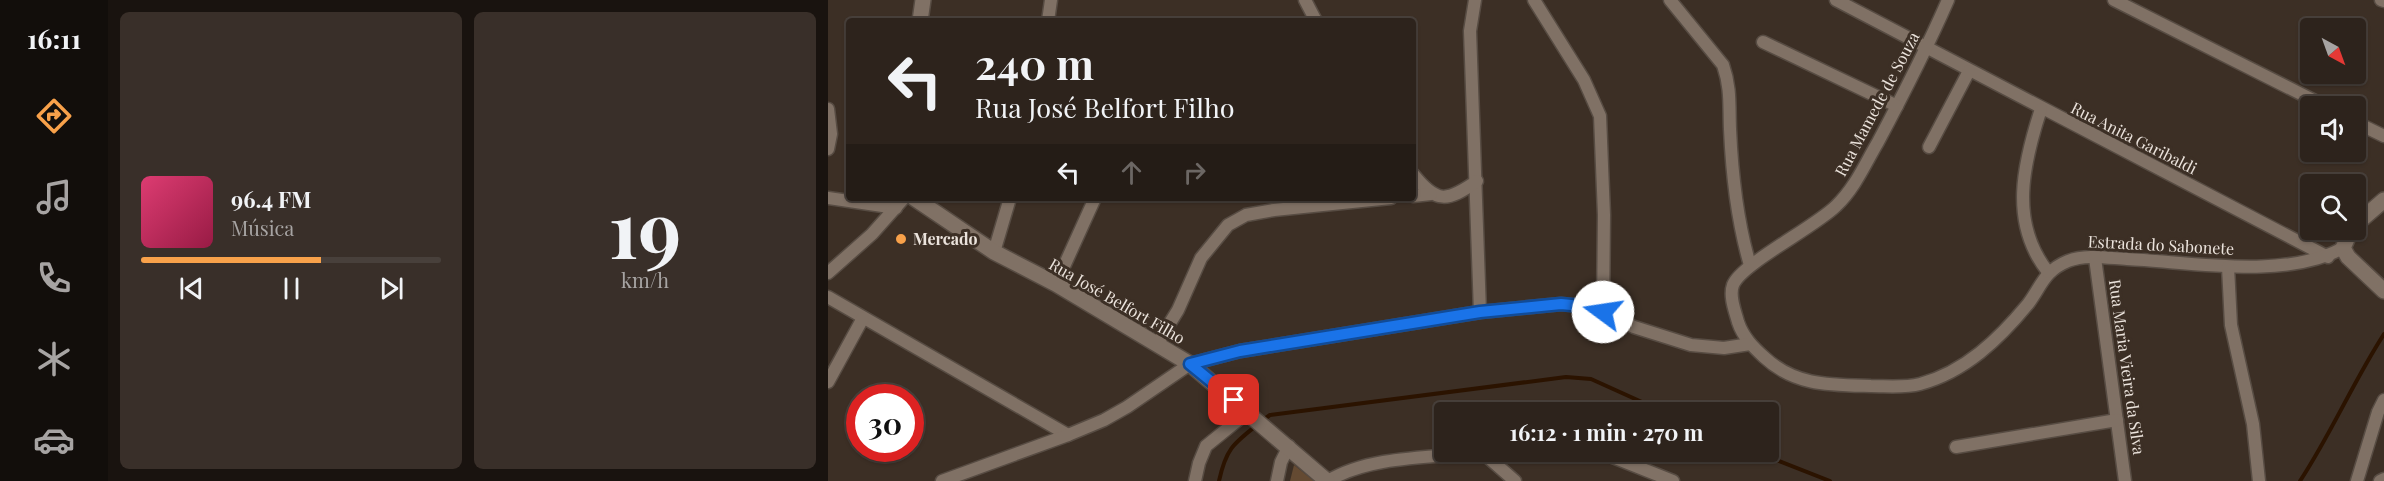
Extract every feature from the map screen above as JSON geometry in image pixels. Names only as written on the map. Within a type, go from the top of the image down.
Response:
[{"type":"street","points":[[920,18],[923,0]]},
{"type":"street","points":[[1048,18],[1051,0]]},
{"type":"street","points":[[1305,0],[1314,18]]},
{"type":"street","points":[[1475,0],[1470,31],[1480,312]]},
{"type":"street","points":[[1534,0],[1584,80],[1600,116],[1604,214],[1603,312]]},
{"type":"street","points":[[1670,0],[1724,65],[1728,77],[1731,92],[1730,127],[1735,189],[1740,225],[1750,265]]},
{"type":"street","name":"Rua Anita Garibaldi","points":[[1836,0],[2328,257]]},
{"type":"street","name":"Rua Mamede de Souza","points":[[1750,344],[1735,313],[1732,287],[1738,276],[1750,265],[1802,233],[1836,207],[1854,184],[1897,106],[1948,0]]},
{"type":"street","points":[[2114,0],[2305,96]]},
{"type":"street","points":[[1763,42],[1897,106]]},
{"type":"street","points":[[1929,147],[1969,71]]},
{"type":"street","points":[[828,109],[831,134],[828,149]]},
{"type":"street","points":[[942,481],[1068,435],[1127,407],[1190,364],[1240,351],[1480,312],[1561,304],[1592,307],[1634,327],[1691,345],[1724,348],[1750,344],[1776,368],[1802,381],[1854,385],[1920,384],[1972,360],[1998,338],[2029,302],[2048,272],[2031,247],[2025,223],[2023,188],[2030,140],[2041,109]]},
{"type":"street","points":[[2366,127],[2384,136]]},
{"type":"street","points":[[1416,177],[1431,194]]},
{"type":"street","points":[[1416,196],[1431,194],[1447,197],[1459,193],[1477,181]]},
{"type":"street","points":[[828,198],[846,199]]},
{"type":"street","points":[[2366,216],[2384,200]]},
{"type":"street","points":[[871,201],[900,203]]},
{"type":"street","name":"Rua José Belfort Filho","points":[[918,201],[994,252],[1056,284],[1190,364],[1328,481]]},
{"type":"street","points":[[994,252],[1009,201]]},
{"type":"street","points":[[1056,284],[1094,201]]},
{"type":"street","points":[[1157,344],[1178,310],[1201,258],[1228,225],[1246,215],[1362,201]]},
{"type":"street","points":[[828,273],[872,234],[900,203]]},
{"type":"street","points":[[2349,240],[2345,253],[2384,291]]},
{"type":"street","name":"Estrada do Sabonete","points":[[2048,272],[2077,258],[2228,267],[2292,264],[2345,253]]},
{"type":"street","name":"Rua Maria Vieira da Silva","points":[[2095,258],[2125,481]]},
{"type":"street","points":[[2228,267],[2231,325],[2253,424],[2259,481]]},
{"type":"street","points":[[828,297],[1068,435]]},
{"type":"street","points":[[828,382],[863,318]]},
{"type":"street","points":[[2357,481],[2378,412],[2384,400]]},
{"type":"street","points":[[1195,481],[1198,463],[1206,446],[1248,412]]},
{"type":"street","points":[[1956,447],[2117,420]]},
{"type":"street","points":[[1277,481],[1281,462],[1289,446]]},
{"type":"street","points":[[1328,481],[1342,473],[1378,464],[1434,458]]},
{"type":"street","points":[[1494,462],[1515,481]]},
{"type":"street","points":[[1625,462],[1673,481]]},
{"type":"shaded area","points":[[1294,465],[1314,481],[1290,481]]},
{"type":"waterway","points":[[2300,481],[2384,334]]},
{"type":"waterway","points":[[1263,420],[1270,415],[1566,377],[1591,379],[1642,402]]},
{"type":"waterway","points":[[1219,481],[1232,448],[1257,425]]},
{"type":"waterway","points":[[1779,461],[1830,481]]},
{"type":"place","name":"Mercado","points":[[901,239]]},
{"type":"route","points":[[1234,400],[1190,364],[1240,351],[1480,312],[1561,304],[1592,307],[1603,312]]}]
